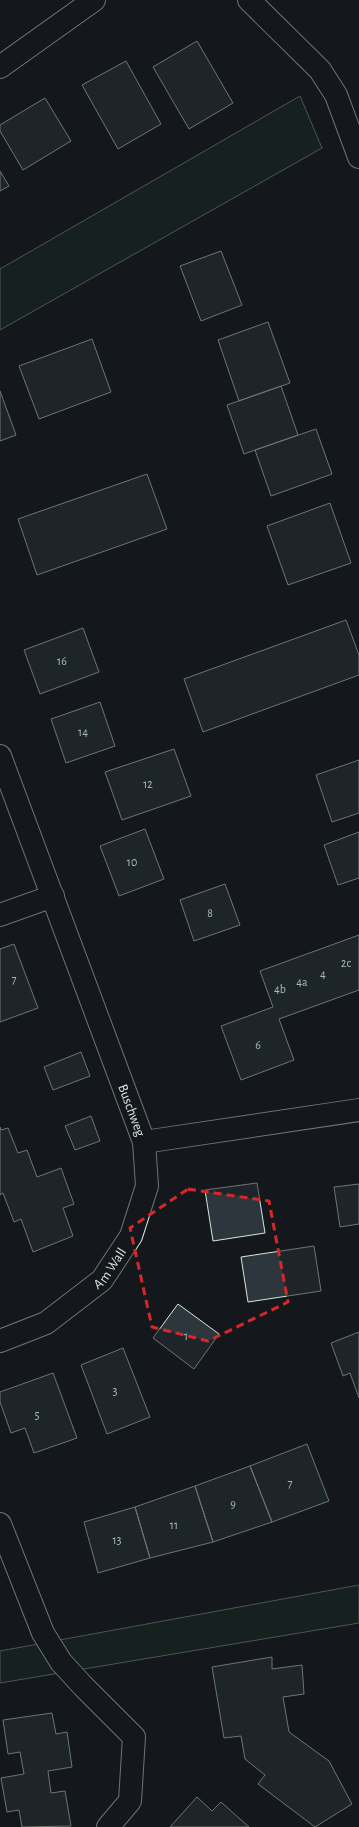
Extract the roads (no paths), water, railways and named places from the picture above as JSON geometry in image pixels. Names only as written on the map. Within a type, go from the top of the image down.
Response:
[{"type":"street","points":[[0,67],[94,0]]},
{"type":"street","points":[[249,0],[320,70],[354,125],[359,157]]},
{"type":"street","name":"Buschweg","points":[[0,756],[144,1142],[359,1110]]},
{"type":"street","points":[[0,915],[53,896]]},
{"type":"street","name":"Am Wall","points":[[0,1341],[46,1323],[102,1280],[131,1236],[147,1186],[144,1142]]},
{"type":"street","points":[[0,1524],[43,1634],[61,1662],[134,1737],[130,1801],[108,1827]]}]
